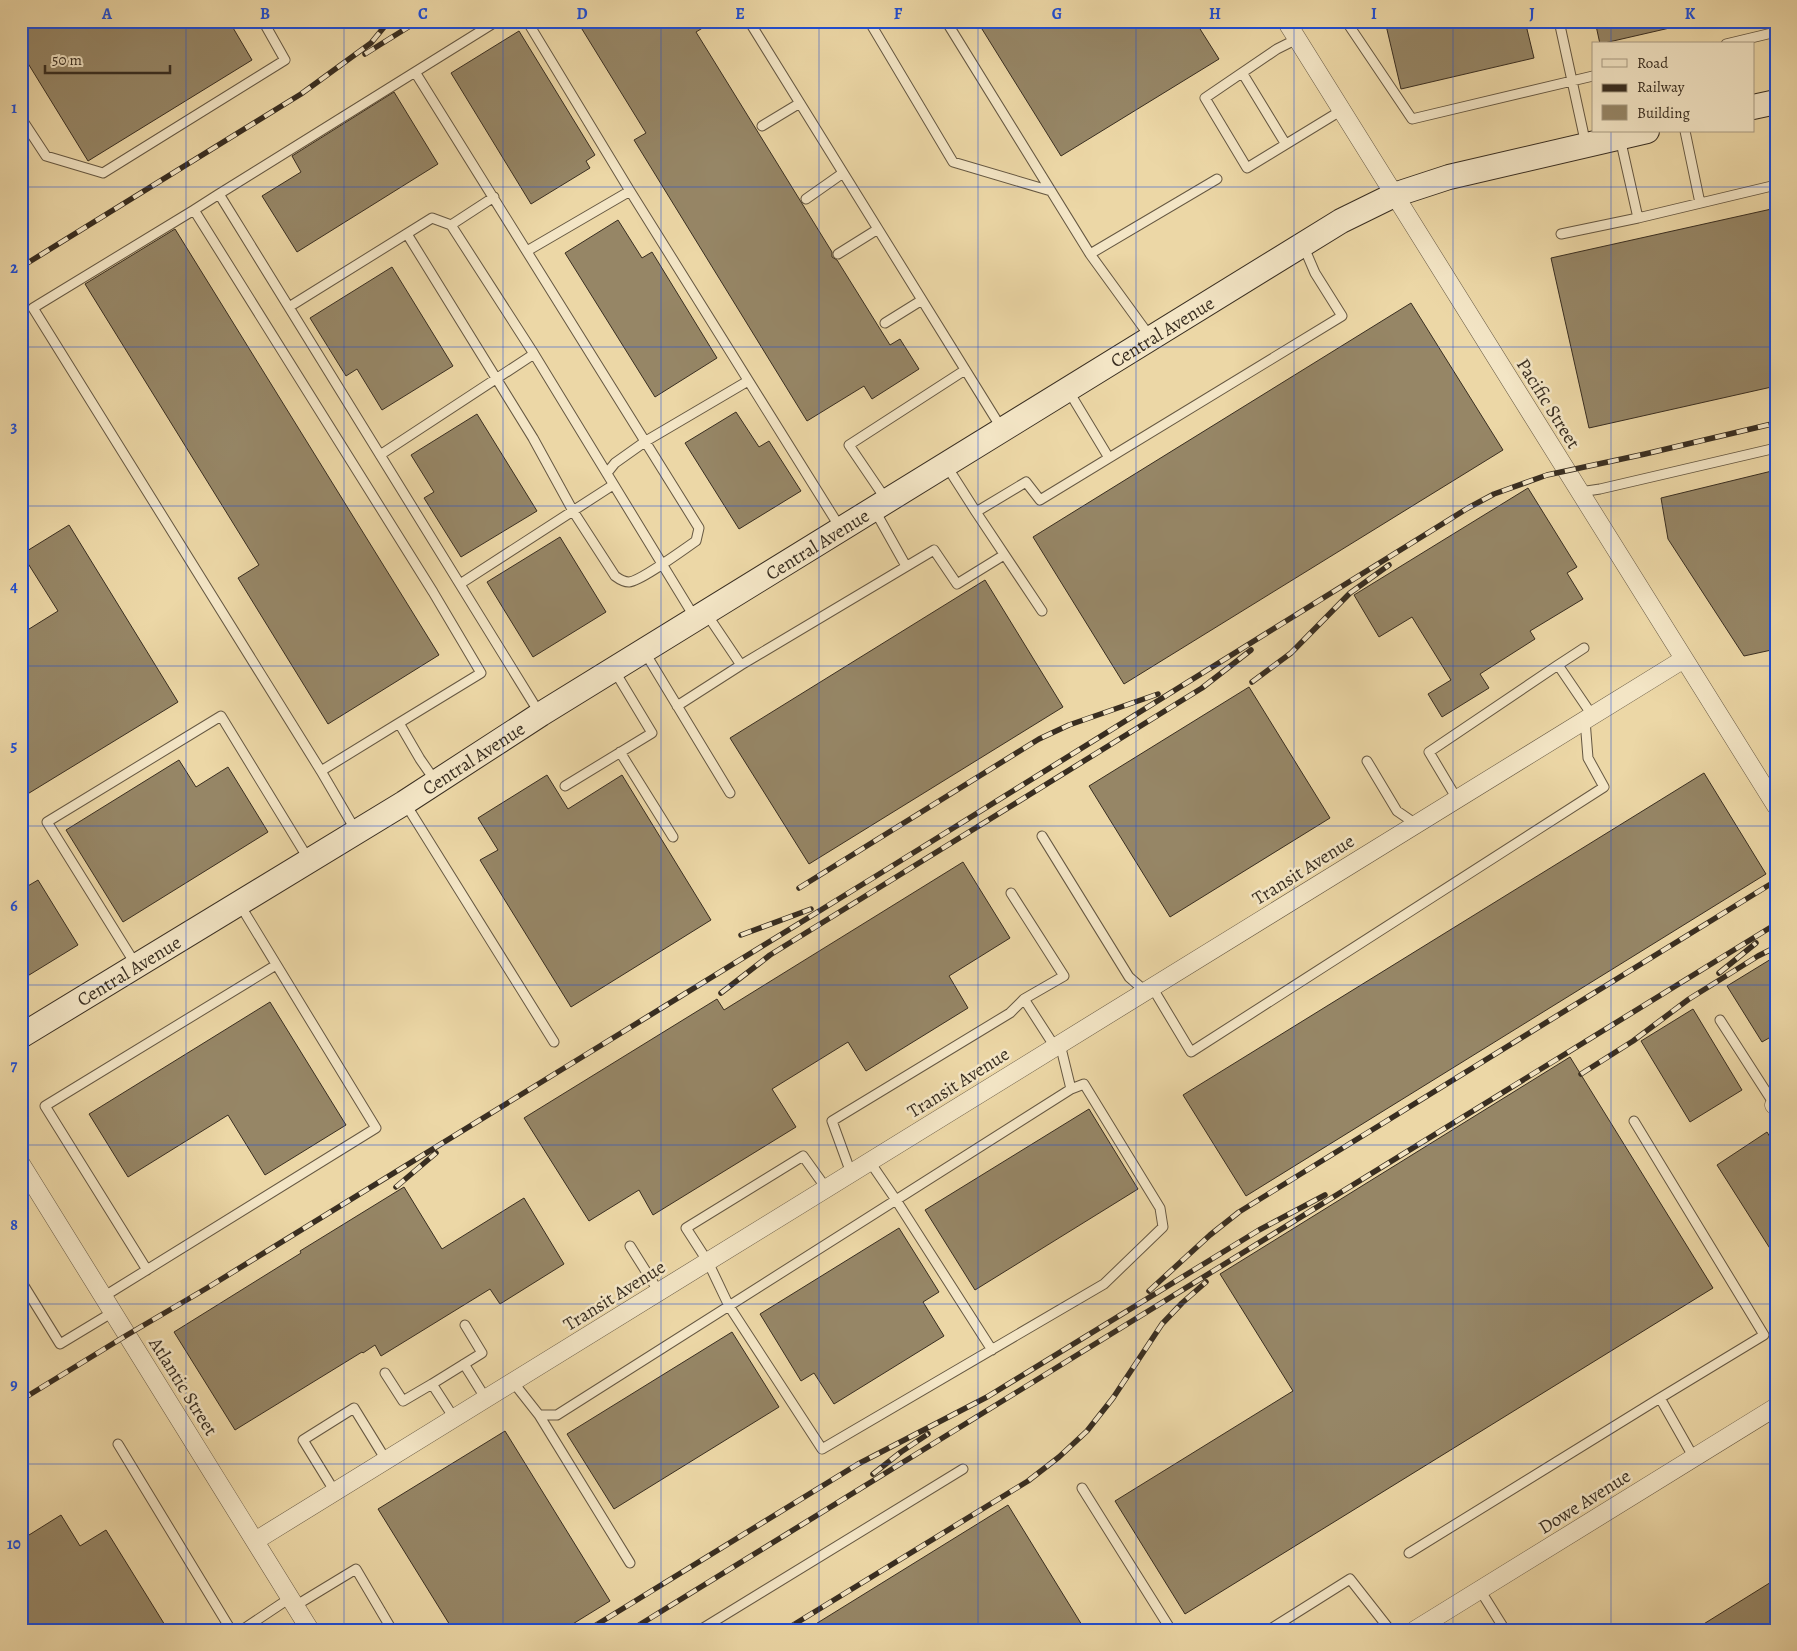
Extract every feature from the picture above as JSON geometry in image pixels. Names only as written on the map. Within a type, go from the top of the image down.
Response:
[{"type":"street","name":"Pacific Street","points":[[1286,21],[1776,806]]},
{"type":"street","points":[[1754,107],[1776,102]]},
{"type":"street","name":"Central Avenue","points":[[21,1036],[404,803],[541,714],[1356,213],[1394,195],[1449,177],[1642,132]]},
{"type":"street","name":"Transit Avenue","points":[[255,1541],[1684,659]]},
{"type":"street","name":"Atlantic Street","points":[[21,1164],[310,1630]]},
{"type":"street","name":"Dowe Avenue","points":[[1416,1630],[1776,1407]]},
{"type":"lane","points":[[21,118],[46,156],[103,173],[285,60],[263,21]]},
{"type":"lane","points":[[356,832],[321,771],[33,308],[497,21]]},
{"type":"lane","points":[[527,21],[630,191],[841,529]]},
{"type":"lane","points":[[749,21],[1002,430]]},
{"type":"lane","points":[[869,21],[953,162],[1051,191]]},
{"type":"lane","points":[[946,21],[1090,254],[1151,338]]},
{"type":"lane","points":[[1346,21],[1412,119],[1592,76]]},
{"type":"lane","points":[[1560,21],[1586,145]]},
{"type":"lane","points":[[1734,42],[1776,32]]},
{"type":"lane","points":[[1297,39],[1277,49],[1243,74],[1205,98],[1247,168],[1285,143],[1342,110]]},
{"type":"lane","points":[[407,234],[534,438],[573,511],[615,576],[623,582],[631,582],[662,564],[696,540],[699,528],[415,72]]},
{"type":"lane","points":[[1243,74],[1285,143]]},
{"type":"lane","points":[[762,126],[800,103]]},
{"type":"lane","points":[[1685,132],[1700,203]]},
{"type":"lane","points":[[1620,137],[1638,218]]},
{"type":"lane","points":[[806,199],[844,174]]},
{"type":"lane","points":[[1090,254],[1217,179]]},
{"type":"lane","points":[[1561,234],[1638,218],[1776,185]]},
{"type":"lane","points":[[527,251],[630,191]]},
{"type":"lane","points":[[219,194],[541,714]]},
{"type":"lane","points":[[451,225],[494,197]]},
{"type":"lane","points":[[194,210],[433,592],[481,673],[321,771]]},
{"type":"lane","points":[[289,308],[432,218],[451,225],[534,354],[662,564],[701,616],[724,638],[741,665]]},
{"type":"lane","points":[[838,254],[878,229]]},
{"type":"lane","points":[[976,512],[1026,482],[1040,500],[1342,316],[1315,274],[1303,245]]},
{"type":"lane","points":[[885,322],[922,300]]},
{"type":"lane","points":[[380,454],[534,354]]},
{"type":"lane","points":[[906,566],[880,505],[849,445],[965,370]]},
{"type":"lane","points":[[607,473],[615,463],[646,441],[748,381]]},
{"type":"lane","points":[[1068,390],[1108,458]]},
{"type":"lane","points":[[1580,492],[1776,448]]},
{"type":"lane","points":[[946,465],[1042,611]]},
{"type":"lane","points":[[460,584],[613,485]]},
{"type":"lane","points":[[677,706],[741,665],[934,550],[957,584],[1004,555]]},
{"type":"lane","points":[[1457,798],[1430,752],[1584,648]]},
{"type":"lane","points":[[643,651],[730,793]]},
{"type":"lane","points":[[1042,836],[1129,977],[1149,989],[1192,1052],[1604,787],[1588,758],[1588,718],[1558,665]]},
{"type":"lane","points":[[565,786],[652,733],[614,670]]},
{"type":"lane","points":[[136,965],[47,822],[105,786],[221,716],[309,860]]},
{"type":"lane","points":[[399,723],[436,782]]},
{"type":"lane","points":[[620,752],[673,837]]},
{"type":"lane","points":[[1367,761],[1398,811],[1416,824]]},
{"type":"lane","points":[[404,803],[554,1042]]},
{"type":"lane","points":[[851,1173],[832,1121],[1010,1014],[1024,1000],[1064,976],[1011,893]]},
{"type":"lane","points":[[21,1282],[60,1344],[147,1270],[376,1128],[239,903]]},
{"type":"lane","points":[[147,1270],[46,1106],[276,965]]},
{"type":"lane","points":[[1024,1000],[1057,1046],[1071,1089]]},
{"type":"lane","points":[[1720,1020],[1775,1105]]},
{"type":"lane","points":[[539,1415],[557,1415],[729,1306],[1071,1089],[1084,1084],[1160,1208],[1163,1227],[1104,1284],[822,1449],[729,1306],[708,1262],[686,1228],[803,1156],[826,1188]]},
{"type":"lane","points":[[1409,1552],[1764,1335],[1634,1121]]},
{"type":"lane","points":[[870,1162],[992,1350]]},
{"type":"lane","points":[[630,1246],[659,1292]]},
{"type":"lane","points":[[385,1373],[403,1401],[432,1384],[482,1353],[465,1325]]},
{"type":"lane","points":[[464,1364],[486,1398]]},
{"type":"lane","points":[[513,1382],[539,1415],[630,1563]]},
{"type":"lane","points":[[432,1384],[454,1418]]},
{"type":"lane","points":[[1660,1398],[1694,1458]]},
{"type":"lane","points":[[335,1492],[303,1440],[354,1408],[386,1460]]},
{"type":"lane","points":[[118,1444],[232,1630]]},
{"type":"lane","points":[[700,1630],[963,1469]]},
{"type":"lane","points":[[1082,1488],[1171,1630]]},
{"type":"lane","points":[[242,1630],[356,1569],[392,1630]]},
{"type":"lane","points":[[1270,1630],[1350,1579],[1390,1630]]},
{"type":"lane","points":[[1480,1590],[1505,1630]]},
{"type":"building","points":[[21,21],[229,21],[252,60],[88,161],[21,52]]},
{"type":"building","points":[[577,21],[714,21],[696,32],[832,252],[832,257],[837,260],[890,345],[900,339],[919,369],[872,399],[864,386],[807,421],[634,140],[646,133]]},
{"type":"building","points":[[977,21],[1195,21],[1219,59],[1061,156]]},
{"type":"building","points":[[1385,21],[1484,21],[1485,26],[1508,21],[1525,21],[1534,58],[1401,89]]},
{"type":"building","points":[[1595,21],[1673,21],[1674,27],[1609,42],[1600,42]]},
{"type":"building","points":[[519,31],[595,155],[586,161],[590,168],[531,204],[451,73]]},
{"type":"building","points":[[394,92],[438,164],[297,252],[262,196],[301,172],[292,156]]},
{"type":"building","points":[[1776,208],[1776,386],[1589,428],[1551,258]]},
{"type":"building","points":[[618,220],[642,258],[652,252],[717,358],[655,397],[565,253]]},
{"type":"building","points":[[175,229],[439,655],[328,724],[238,578],[259,565],[85,284]]},
{"type":"building","points":[[392,267],[453,366],[382,410],[357,369],[346,376],[310,318]]},
{"type":"building","points":[[1411,303],[1503,450],[1124,684],[1033,537]]},
{"type":"building","points":[[736,412],[759,447],[769,441],[801,491],[739,529],[685,443]]},
{"type":"building","points":[[477,414],[537,511],[461,557],[424,498],[434,492],[411,455]]},
{"type":"building","points":[[1776,470],[1776,649],[1744,656],[1668,539],[1661,498]]},
{"type":"building","points":[[1528,488],[1577,567],[1567,573],[1583,599],[1530,631],[1535,639],[1480,674],[1489,688],[1442,717],[1428,694],[1451,680],[1412,617],[1379,637],[1354,595]]},
{"type":"building","points":[[69,525],[178,702],[21,798],[21,634],[58,611],[22,554]]},
{"type":"building","points":[[560,537],[606,612],[533,657],[487,582]]},
{"type":"building","points":[[985,580],[1063,707],[809,864],[730,738]]},
{"type":"building","points":[[1249,687],[1330,818],[1170,917],[1089,786]]},
{"type":"building","points":[[179,760],[196,787],[228,767],[268,832],[123,922],[66,830]]},
{"type":"building","points":[[1704,773],[1766,874],[1246,1196],[1183,1095]]},
{"type":"building","points":[[547,775],[568,809],[622,775],[711,920],[571,1007],[480,860],[498,850],[478,818]]},
{"type":"building","points":[[963,862],[1010,938],[949,976],[968,1008],[866,1071],[848,1042],[772,1089],[796,1127],[653,1215],[639,1190],[589,1221],[524,1118],[717,999],[724,1010]]},
{"type":"building","points":[[38,880],[78,945],[21,980],[21,890]]},
{"type":"building","points":[[1776,956],[1776,1034],[1762,1042],[1727,986]]},
{"type":"building","points":[[270,1002],[346,1125],[265,1175],[228,1115],[128,1177],[89,1114]]},
{"type":"building","points":[[1693,1009],[1742,1090],[1690,1122],[1641,1041]]},
{"type":"building","points":[[1570,1057],[1713,1288],[1185,1614],[1115,1501],[1293,1391],[1220,1274]]},
{"type":"building","points":[[1089,1109],[1138,1189],[975,1290],[925,1210]]},
{"type":"building","points":[[1767,1132],[1776,1147],[1776,1258],[1717,1165]]},
{"type":"building","points":[[404,1187],[442,1249],[524,1198],[564,1264],[500,1304],[490,1289],[381,1356],[375,1345],[235,1430],[174,1332]]},
{"type":"building","points":[[899,1228],[939,1292],[923,1302],[944,1336],[834,1404],[814,1373],[801,1381],[760,1314]]},
{"type":"building","points":[[732,1332],[779,1407],[614,1509],[567,1434]]},
{"type":"building","points":[[505,1431],[610,1601],[563,1630],[453,1630],[378,1509]]},
{"type":"building","points":[[1008,1505],[1085,1630],[806,1630]]},
{"type":"building","points":[[61,1515],[80,1546],[106,1530],[168,1630],[21,1630],[21,1540]]},
{"type":"building","points":[[1776,1579],[1776,1630],[1694,1630]]},
{"type":"railway","points":[[21,267],[301,94],[371,43],[389,21]]},
{"type":"railway","points":[[365,54],[418,21]]},
{"type":"railway","points":[[21,1400],[207,1288],[876,876],[1468,508],[1494,494],[1547,475],[1776,423]]},
{"type":"railway","points":[[1252,682],[1291,653],[1350,593],[1389,565]]},
{"type":"railway","points":[[721,993],[770,955],[1202,688],[1251,650]]},
{"type":"railway","points":[[799,888],[1039,739],[1069,725],[1158,694]]},
{"type":"railway","points":[[1149,1291],[1210,1235],[1239,1212],[1769,885]]},
{"type":"railway","points":[[741,935],[811,909]]},
{"type":"railway","points":[[631,1630],[1776,924]]},
{"type":"railway","points":[[1719,973],[1756,943]]},
{"type":"railway","points":[[1581,1074],[1633,1041],[1689,999],[1758,956],[1776,947]]},
{"type":"railway","points":[[396,1187],[436,1153]]},
{"type":"railway","points":[[588,1630],[858,1464],[987,1397],[1259,1230],[1325,1195]]},
{"type":"railway","points":[[785,1630],[1028,1481],[1059,1457],[1087,1431],[1113,1398],[1162,1324],[1206,1282]]},
{"type":"railway","points":[[873,1474],[928,1434]]}]
